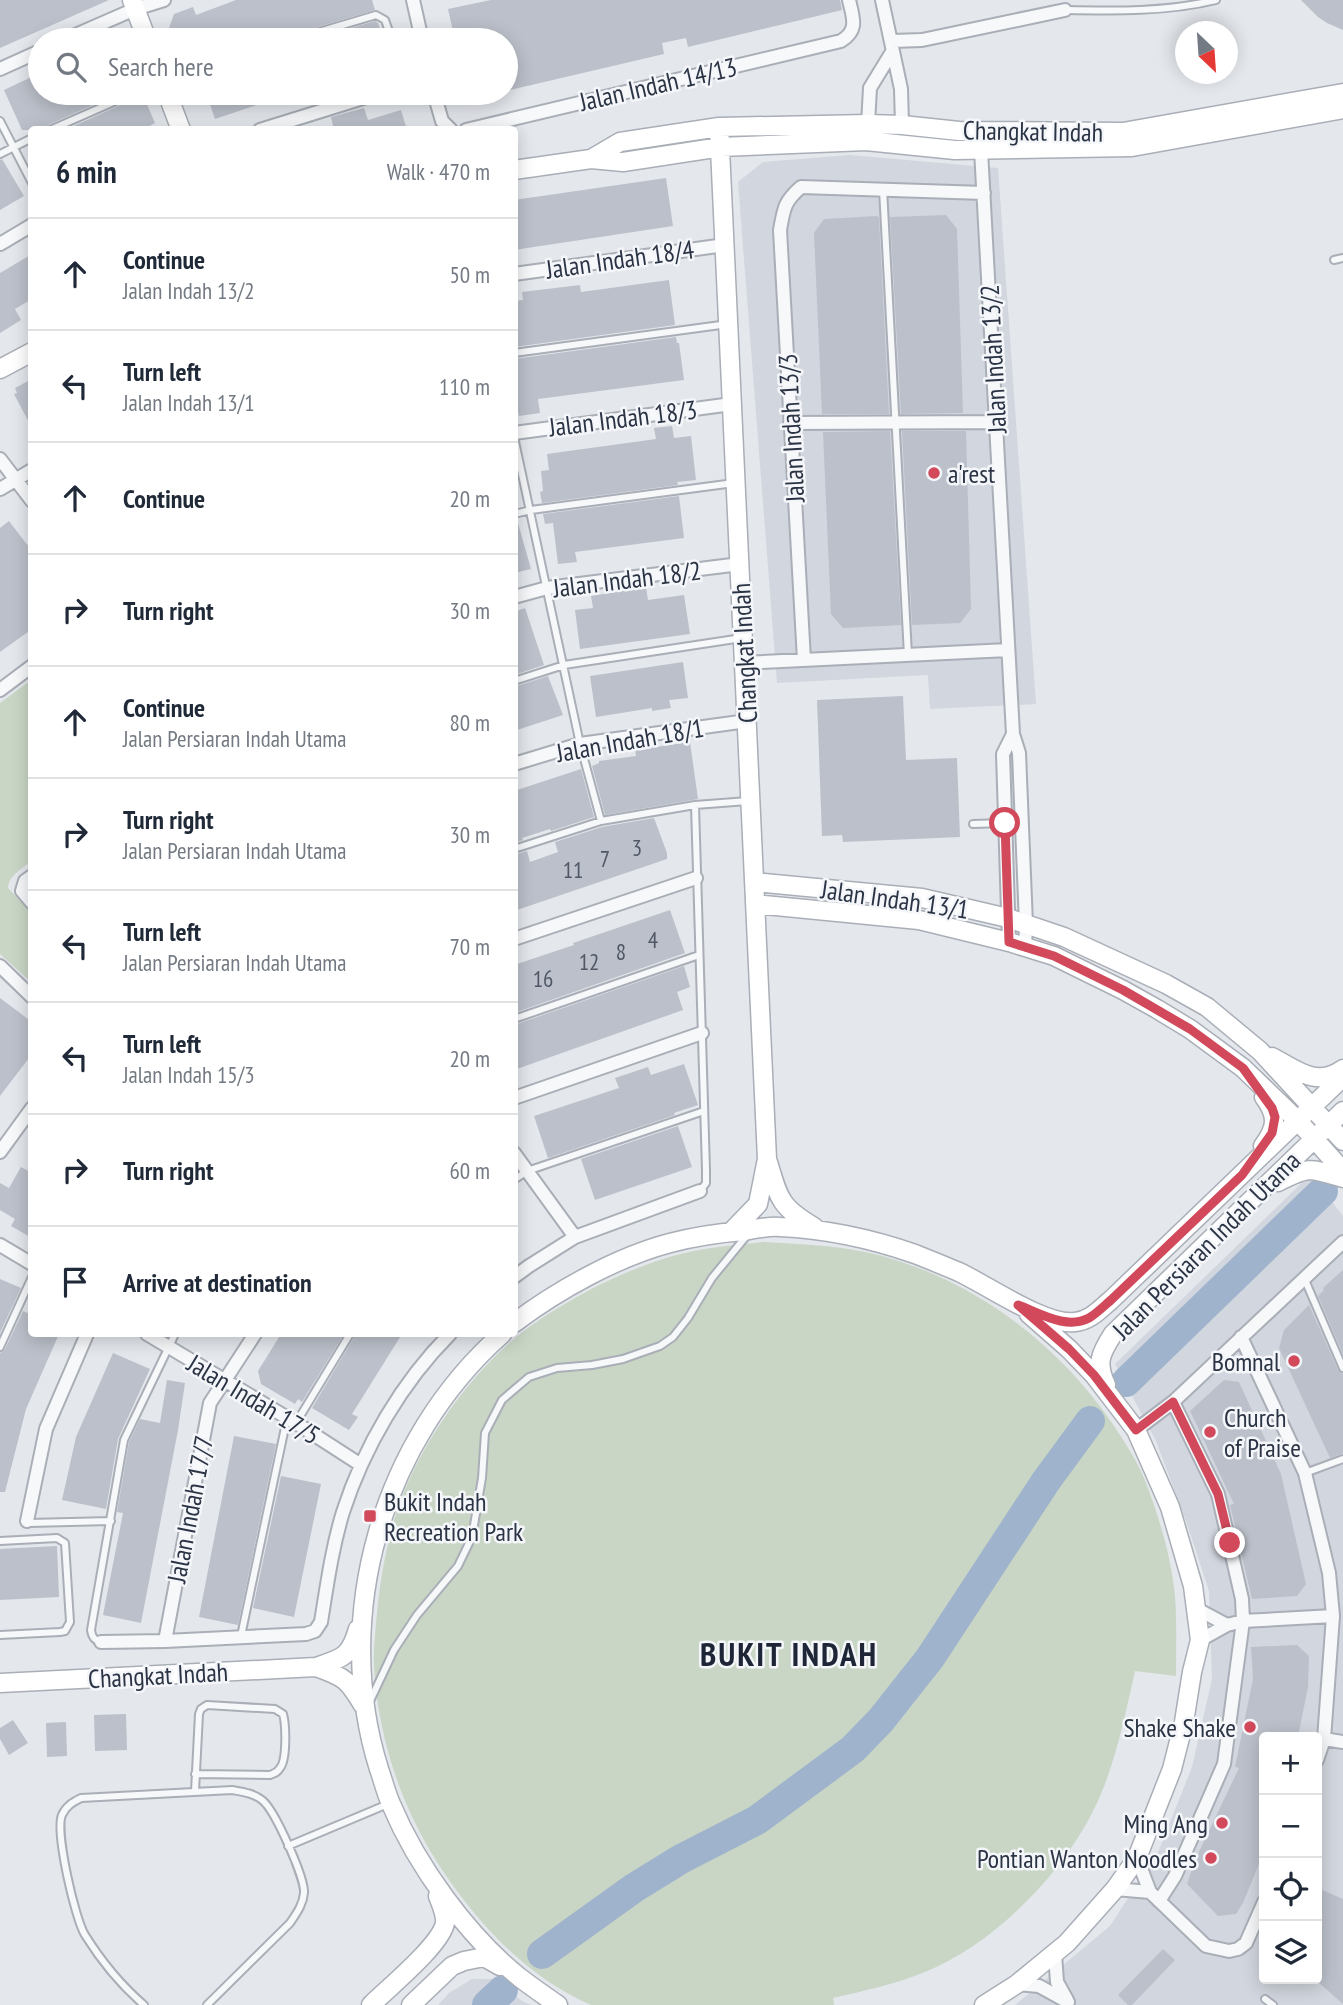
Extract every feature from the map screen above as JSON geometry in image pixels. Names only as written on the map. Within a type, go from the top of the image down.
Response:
[{"type":"street","points":[[88,28],[134,5],[164,0]]},
{"type":"street","points":[[413,0],[419,28]]},
{"type":"street","name":"Jalan Indah 14/13","points":[[483,126],[831,44],[849,36],[853,28],[849,0]]},
{"type":"street","points":[[883,0],[901,89],[902,125]]},
{"type":"street","points":[[134,5],[143,28]]},
{"type":"street","points":[[868,124],[870,88],[892,47],[1065,10]]},
{"type":"street","points":[[0,69],[28,56]]},
{"type":"street","name":"Changkat Indah","points":[[591,159],[620,142],[719,127],[868,124],[959,131],[1123,132],[1343,93]]},
{"type":"street","points":[[172,105],[179,126]]},
{"type":"street","points":[[273,126],[340,105]]},
{"type":"street","points":[[438,105],[442,121],[447,126]]},
{"type":"street","name":"Changkat Indah","points":[[518,169],[591,159],[623,162],[721,147],[866,141],[955,150],[1132,147],[1343,108]]},
{"type":"street","name":"Changkat Indah","points":[[719,127],[766,1159],[758,1204],[731,1232]]},
{"type":"street","name":"Jalan Indah 13/2","points":[[982,150],[1013,734],[1019,753],[1026,924],[1017,945]]},
{"type":"street","name":"Jalan Indah 13/3","points":[[804,660],[780,230],[788,198],[802,187],[883,189]]},
{"type":"street","points":[[883,189],[984,193]]},
{"type":"street","points":[[0,244],[28,227]]},
{"type":"street","name":"Jalan Indah 18/4","points":[[518,273],[725,245]]},
{"type":"street","points":[[0,369],[28,354]]},
{"type":"street","name":"Jalan Indah 18/3","points":[[518,434],[732,404]]},
{"type":"street","points":[[790,423],[996,422]]},
{"type":"street","points":[[0,459],[28,496]]},
{"type":"street","points":[[0,489],[28,472]]},
{"type":"street","name":"Jalan Indah 18/2","points":[[518,596],[547,588],[740,564]]},
{"type":"street","points":[[744,663],[1008,650]]},
{"type":"street","points":[[0,690],[28,669]]},
{"type":"street","name":"Jalan Indah 18/1","points":[[518,763],[580,744],[747,721]]},
{"type":"street","name":"Jalan Indah 13/2","points":[[1013,734],[1003,754],[1008,918],[1017,945]]},
{"type":"street","points":[[518,938],[696,878]]},
{"type":"street","points":[[27,899],[22,886],[28,880]]},
{"type":"street","name":"Jalan Indah 13/1","points":[[754,882],[913,897],[1008,918],[1064,937],[1166,984],[1207,1007],[1260,1051],[1343,1141]]},
{"type":"street","name":"Jalan Indah 13/1","points":[[755,904],[900,917],[1054,956],[1123,990],[1190,1029],[1243,1068],[1298,1121],[1343,1171]]},
{"type":"street","points":[[0,966],[28,993]]},
{"type":"street","points":[[518,1097],[702,1034]]},
{"type":"street","points":[[1260,1051],[1311,1077],[1327,1078],[1343,1069]]},
{"type":"street","points":[[1242,1175],[1272,1133],[1275,1117],[1272,1108],[1243,1068]]},
{"type":"street","name":"Jalan Persiaran Indah Utama","points":[[518,1320],[582,1279],[626,1259],[668,1244],[777,1226],[867,1240],[913,1254],[960,1273],[1018,1305],[1060,1321],[1075,1323],[1090,1318],[1111,1300],[1343,1077]]},
{"type":"street","name":"Jalan Persiaran Indah Utama","points":[[1108,1391],[1099,1371],[1100,1358],[1112,1334],[1343,1111]]},
{"type":"street","points":[[0,1153],[28,1114]]},
{"type":"street","points":[[518,1159],[575,1237]]},
{"type":"street","name":"Changkat Indah","points":[[766,1159],[782,1203],[793,1215],[822,1232]]},
{"type":"street","points":[[1257,1193],[1313,1168],[1343,1178]]},
{"type":"street","points":[[518,1274],[575,1237],[700,1191]]},
{"type":"street","points":[[1136,1430],[1173,1402],[1343,1242]]},
{"type":"street","points":[[0,1245],[28,1262]]},
{"type":"street","name":"Jalan Persiaran Indah Utama","points":[[984,2005],[1017,1984],[1055,1954],[1115,1889],[1138,1858],[1172,1769],[1200,1640],[1193,1586],[1170,1507],[1136,1430],[1108,1391],[1069,1349],[1018,1305]]},
{"type":"street","points":[[27,1521],[46,1429],[86,1337]]},
{"type":"street","name":"Jalan Indah 17/5","points":[[152,1337],[292,1420],[361,1465]]},
{"type":"street","name":"Jalan Indah 17/7","points":[[165,1641],[210,1403],[254,1337]]},
{"type":"street","points":[[101,1642],[240,1638],[316,1631],[321,1622],[331,1559],[361,1465],[391,1409],[429,1354],[447,1337]]},
{"type":"street","points":[[498,1337],[478,1354],[443,1398],[408,1453],[383,1512],[368,1572],[362,1619],[365,1711],[373,1750],[390,1803],[434,1884],[459,1915],[519,1977],[542,1999],[558,2005]]},
{"type":"street","points":[[1241,1337],[1305,1473],[1329,1573],[1336,1609],[1322,1745]]},
{"type":"street","points":[[1155,1897],[1175,1876],[1224,1764],[1243,1620],[1242,1598],[1218,1494],[1173,1402]]},
{"type":"street","points":[[1197,1609],[1227,1625]]},
{"type":"street","points":[[1200,1640],[1227,1625],[1243,1620],[1336,1609]]},
{"type":"street","name":"Changkat Indah","points":[[0,1683],[316,1667],[345,1656],[353,1646],[362,1619]]},
{"type":"street","name":"Changkat Indah","points":[[316,1667],[339,1675],[353,1687],[365,1711]]},
{"type":"street","points":[[1324,1739],[1343,1742]]},
{"type":"street","points":[[1138,1858],[1155,1897],[1206,1946],[1229,1951],[1238,1949],[1246,1943],[1259,1913]]},
{"type":"street","points":[[371,2005],[441,1935],[446,1920],[434,1884]]},
{"type":"street","points":[[1115,1889],[1155,1897]]},
{"type":"street","points":[[1055,1954],[1057,1982],[1067,2004]]},
{"type":"street","points":[[411,2005],[452,1966],[464,1961],[484,1957],[519,1977]]},
{"type":"street","points":[[1017,1984],[1039,1986],[1067,2004]]},
{"type":"lane","points":[[1065,10],[1157,9],[1193,6],[1216,0]]},
{"type":"lane","points":[[332,28],[376,15],[385,20],[388,28]]},
{"type":"lane","points":[[59,126],[107,105]]},
{"type":"lane","points":[[0,121],[28,175]]},
{"type":"lane","points":[[0,153],[28,140]]},
{"type":"lane","points":[[883,189],[908,655]]},
{"type":"lane","points":[[1334,260],[1343,258]]},
{"type":"lane","points":[[518,352],[729,324]]},
{"type":"lane","points":[[518,452],[580,744],[601,821]]},
{"type":"lane","points":[[518,513],[736,483]]},
{"type":"lane","points":[[518,680],[564,666],[743,638]]},
{"type":"lane","points":[[518,848],[601,821],[695,805],[750,801]]},
{"type":"lane","points":[[695,805],[706,1183],[700,1191]]},
{"type":"lane","points":[[973,824],[1005,823]]},
{"type":"lane","points":[[518,1017],[699,955]]},
{"type":"lane","points":[[518,1177],[527,1171],[704,1111]]},
{"type":"lane","points":[[365,1711],[394,1650],[417,1615],[458,1566],[472,1537],[482,1478],[485,1433],[502,1400],[529,1377],[557,1367],[592,1365],[623,1359],[660,1346],[673,1337],[712,1278],[752,1230]]},
{"type":"lane","points":[[1304,1279],[1343,1368]]},
{"type":"lane","points":[[0,1347],[28,1286]]},
{"type":"lane","points":[[101,1642],[92,1636],[92,1630],[124,1440],[173,1337]]},
{"type":"lane","points":[[240,1638],[292,1420],[348,1337]]},
{"type":"lane","points":[[1305,1473],[1343,1459]]},
{"type":"lane","points":[[27,1521],[111,1521]]},
{"type":"lane","points":[[0,1541],[57,1538],[65,1543],[70,1622],[69,1627],[61,1632],[0,1635]]},
{"type":"lane","points":[[195,1774],[277,1772],[283,1765],[286,1724],[283,1714],[275,1709],[207,1705],[201,1709],[199,1714],[195,1774],[195,1791]]},
{"type":"lane","points":[[144,2005],[129,1992],[83,1933],[62,1849],[61,1817],[69,1804],[81,1798],[195,1791],[232,1790],[252,1793],[272,1811],[302,1879],[304,1892],[300,1908],[290,1923],[206,2005]]},
{"type":"lane","points":[[288,1846],[390,1803]]},
{"type":"lane","points":[[1265,1999],[1273,2005]]},
{"type":"shaded area","points":[[850,155],[998,168],[1036,704],[930,709],[928,675],[777,683],[738,182],[763,162]]},
{"type":"shaded area","points":[[1311,1174],[1343,1216],[1343,2005],[1015,2005],[1110,1926],[1159,1850],[1192,1767],[1212,1679],[1209,1591],[1156,1441],[1115,1364]]},
{"type":"shaded area","points":[[472,1979],[494,1979],[531,2005],[438,2005],[449,1993]]},
{"type":"green space","points":[[28,682],[28,864],[13,876],[8,888],[28,910],[28,979],[0,954],[0,703]]},
{"type":"green space","points":[[764,1242],[827,1246],[902,1262],[972,1293],[1035,1338],[1063,1364],[1089,1392],[1112,1423],[1144,1478],[1164,1536],[1171,1566],[1176,1616],[1176,1676],[1135,1671],[1108,1775],[1090,1817],[1073,1845],[1031,1897],[980,1941],[953,1959],[902,1980],[833,1998],[834,2005],[591,2005],[545,1979],[485,1926],[437,1862],[412,1817],[393,1768],[376,1692],[374,1645],[383,1568],[396,1514],[416,1466],[460,1396],[495,1356],[548,1314],[609,1281],[669,1257]]},
{"type":"building","points":[[0,0],[109,0],[45,28],[28,28],[28,36],[0,48]]},
{"type":"building","points":[[236,0],[372,0],[375,10],[314,28],[169,28],[174,14],[193,7],[196,15]]},
{"type":"building","points":[[491,0],[840,0],[842,10],[688,47],[686,38],[662,43],[664,54],[518,88],[518,28],[452,28],[448,9]]},
{"type":"building","points":[[1301,0],[1343,0],[1343,30],[1318,17]]},
{"type":"building","points":[[375,21],[380,28],[351,28]]},
{"type":"building","points":[[28,79],[28,105],[93,105],[47,126],[28,126],[28,130],[22,130],[4,90]]},
{"type":"building","points":[[120,105],[147,105],[155,123],[149,126],[74,126]]},
{"type":"building","points":[[210,105],[256,105],[215,119]]},
{"type":"building","points":[[364,108],[368,120],[401,110],[406,126],[333,126],[331,117]]},
{"type":"building","points":[[2,159],[24,196],[0,210],[0,160]]},
{"type":"building","points":[[666,178],[673,226],[518,249],[518,199]]},
{"type":"building","points":[[946,215],[957,229],[963,413],[901,414],[890,217]]},
{"type":"building","points":[[877,216],[889,414],[822,414],[814,233],[824,219]]},
{"type":"building","points":[[28,256],[28,301],[15,309],[21,320],[0,333],[0,273]]},
{"type":"building","points":[[669,280],[675,325],[518,346],[518,301],[523,300],[522,292],[580,285],[581,292]]},
{"type":"building","points":[[676,337],[684,380],[538,399],[540,413],[519,416],[518,358]]},
{"type":"building","points":[[28,381],[28,420],[14,394],[17,393],[15,388]]},
{"type":"building","points":[[672,426],[674,438],[691,436],[696,480],[677,482],[678,485],[542,503],[541,471],[549,470],[547,454],[656,439],[654,428]]},
{"type":"building","points":[[890,431],[901,625],[843,628],[831,614],[823,432]]},
{"type":"building","points":[[902,431],[966,431],[971,609],[960,623],[912,625]]},
{"type":"building","points":[[679,496],[684,538],[575,552],[577,562],[558,564],[553,523],[545,524],[543,514]]},
{"type":"building","points":[[9,521],[28,546],[28,632],[0,652],[0,528]]},
{"type":"building","points":[[518,523],[531,569],[518,572]]},
{"type":"building","points":[[646,587],[648,600],[684,595],[690,634],[580,649],[575,610],[593,608],[591,596]]},
{"type":"building","points":[[525,608],[544,665],[518,674],[518,611]]},
{"type":"building","points":[[683,662],[688,698],[669,700],[671,708],[652,711],[652,708],[596,717],[590,676]]},
{"type":"building","points":[[548,676],[563,715],[518,730],[518,686]]},
{"type":"building","points":[[903,696],[906,760],[957,758],[960,837],[843,842],[842,835],[822,836],[817,700]]},
{"type":"building","points":[[690,742],[698,799],[605,815],[592,766],[599,761],[636,756],[635,750]]},
{"type":"building","points":[[581,769],[594,817],[522,838],[523,840],[518,842],[518,790]]},
{"type":"building","points":[[654,818],[667,859],[518,910],[518,854],[527,851],[530,862],[558,852],[555,842],[602,827]]},
{"type":"building","points":[[670,910],[685,953],[518,1012],[518,964],[574,945],[573,943]]},
{"type":"building","points":[[684,966],[690,987],[677,992],[683,1010],[518,1069],[518,1024]]},
{"type":"building","points":[[0,998],[28,1019],[28,1059],[0,1096]]},
{"type":"building","points":[[684,1064],[698,1105],[548,1158],[534,1116],[619,1088],[615,1078],[648,1067],[651,1075]]},
{"type":"building","points":[[678,1126],[692,1167],[595,1200],[581,1159]]},
{"type":"building","points":[[21,1167],[28,1171],[28,1236],[11,1226],[15,1219],[0,1210],[0,1183],[9,1188]]},
{"type":"building","points":[[1343,1270],[1343,1354],[1318,1296]]},
{"type":"building","points":[[0,1279],[21,1288],[0,1333]]},
{"type":"building","points":[[1309,1305],[1338,1370],[1343,1374],[1343,1453],[1330,1458],[1279,1348],[1284,1330]]},
{"type":"building","points":[[23,1311],[28,1313],[28,1337],[58,1337],[26,1409],[5,1492],[0,1492],[0,1353],[5,1349]]},
{"type":"building","points":[[279,1337],[342,1337],[302,1402],[298,1399],[295,1404],[261,1384],[258,1371]]},
{"type":"building","points":[[354,1337],[400,1337],[352,1414],[358,1417],[349,1430],[312,1408]]},
{"type":"building","points":[[113,1353],[150,1369],[118,1439],[106,1509],[62,1500],[76,1437]]},
{"type":"building","points":[[167,1380],[185,1383],[141,1623],[103,1615],[123,1513],[117,1512],[129,1442],[140,1419],[160,1423]]},
{"type":"building","points":[[1224,1380],[1239,1382],[1281,1474],[1306,1584],[1297,1596],[1252,1599],[1230,1505],[1234,1504],[1190,1411]]},
{"type":"building","points":[[234,1436],[276,1444],[238,1625],[199,1617]]},
{"type":"building","points":[[281,1476],[321,1484],[294,1617],[253,1608]]},
{"type":"building","points":[[57,1546],[59,1597],[0,1600],[0,1549]]},
{"type":"building","points":[[1297,1645],[1309,1656],[1308,1687],[1299,1732],[1259,1732],[1259,1863],[1236,1914],[1218,1916],[1187,1884],[1195,1860],[1239,1768],[1235,1767],[1253,1679],[1251,1647]]},
{"type":"building","points":[[126,1714],[127,1750],[95,1751],[94,1715]]},
{"type":"building","points":[[13,1720],[28,1743],[9,1755],[0,1739],[0,1728]]},
{"type":"building","points":[[66,1722],[67,1756],[47,1757],[46,1723]]},
{"type":"building","points":[[1322,1890],[1343,1899],[1343,2004],[1320,1984]]},
{"type":"building","points":[[1163,1949],[1175,1960],[1132,2005],[1128,2005],[1118,1995]]},
{"type":"waterway","points":[[1126,1382],[1323,1191]]},
{"type":"waterway","points":[[542,1954],[634,1888],[681,1859],[757,1820],[853,1749],[881,1720],[930,1658],[1046,1481],[1090,1421]]},
{"type":"waterway","points":[[487,2005],[503,1990]]},
{"type":"place","name":"a'rest","points":[[934,473]]},
{"type":"place","name":"Bomnal","points":[[1294,1361]]},
{"type":"place","name":"Church of Praise","points":[[1210,1432]]},
{"type":"place","name":"Bukit Indah Recreation Park","points":[[370,1516]]},
{"type":"place","name":"Shake Shake","points":[[1250,1727]]},
{"type":"place","name":"Ming Ang","points":[[1222,1823]]},
{"type":"place","name":"Pontian Wanton Noodles","points":[[1211,1858]]},
{"type":"district","name":"BUKIT INDAH","points":[[789,1653]]},
{"type":"route","points":[[1005,823],[1009,942],[1054,956],[1123,990],[1190,1029],[1243,1068],[1272,1108],[1275,1117],[1272,1133],[1242,1175],[1090,1318],[1075,1323],[1060,1321],[1018,1305],[1069,1349],[1094,1375],[1136,1430],[1173,1402],[1218,1494],[1230,1543]]}]
